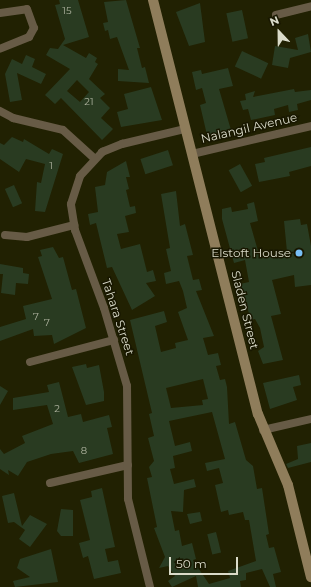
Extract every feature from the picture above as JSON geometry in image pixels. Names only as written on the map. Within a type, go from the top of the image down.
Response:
[{"type":"street","name":"Sladen Street","points":[[153,0],[263,430],[288,485],[311,577]]},
{"type":"street","points":[[276,15],[311,6]]},
{"type":"street","points":[[0,13],[27,9],[34,28],[30,37],[0,49]]},
{"type":"street","points":[[0,111],[13,118],[63,130],[94,158],[117,145],[185,129]]},
{"type":"street","name":"Nalangil Avenue","points":[[192,154],[311,126]]},
{"type":"street","name":"Tahara Street","points":[[94,158],[74,192],[74,225],[114,340],[127,386],[128,499],[150,587]]},
{"type":"street","points":[[5,235],[27,237],[74,225]]},
{"type":"street","points":[[30,362],[114,340]]},
{"type":"street","points":[[263,430],[311,419]]},
{"type":"street","points":[[50,483],[128,465]]},
{"type":"building","points":[[59,0],[78,0],[89,37],[63,45],[86,58],[89,53],[97,58],[95,62],[98,64],[89,79],[105,94],[100,98],[110,108],[101,118],[113,129],[102,140],[61,98],[55,104],[45,95],[70,69],[46,55],[50,48],[58,49],[65,39],[55,5],[60,4]],"holes":[[[77,80],[89,92],[80,102],[67,91]]]},
{"type":"building","points":[[126,0],[140,48],[137,48],[142,68],[145,67],[149,83],[118,81],[118,69],[129,70],[117,37],[110,39],[108,30],[105,31],[103,23],[108,22],[104,2]]},
{"type":"building","points":[[200,3],[205,42],[189,46],[176,12]]},
{"type":"building","points":[[242,10],[248,38],[232,42],[226,13]]},
{"type":"building","points":[[308,34],[311,52],[290,58],[288,68],[272,65],[275,46],[298,50],[295,38]]},
{"type":"building","points":[[242,51],[268,63],[261,79],[235,66]]},
{"type":"building","points":[[26,55],[35,59],[32,67],[46,74],[41,84],[17,73],[22,100],[10,102],[5,74],[12,59],[22,64]]},
{"type":"building","points":[[228,68],[233,86],[219,89],[231,130],[207,135],[200,105],[206,103],[202,88],[196,90],[192,72],[201,70],[202,74]]},
{"type":"building","points":[[151,87],[162,120],[121,127],[117,112],[128,109],[124,94]]},
{"type":"building","points":[[294,89],[295,92],[311,90],[311,100],[297,104],[298,110],[289,112],[288,105],[274,109],[275,115],[251,120],[248,109],[243,110],[240,101],[246,100],[245,94],[255,91],[253,97]]},
{"type":"building","points":[[12,137],[23,142],[24,139],[49,154],[52,149],[63,154],[45,212],[35,211],[37,182],[41,183],[45,164],[26,159],[19,172],[0,159],[0,143],[4,145]]},
{"type":"building","points":[[311,147],[311,166],[289,172],[290,176],[259,182],[255,164],[265,162],[264,158]]},
{"type":"building","points":[[168,150],[173,165],[145,174],[140,159]]},
{"type":"building","points":[[126,161],[130,177],[126,177],[129,189],[126,190],[130,207],[135,206],[136,213],[125,216],[129,232],[117,234],[121,249],[140,244],[147,272],[153,270],[156,281],[146,283],[155,296],[132,310],[112,267],[107,268],[96,223],[90,225],[88,214],[98,212],[95,187],[105,185],[107,172]]},
{"type":"building","points":[[240,164],[252,186],[241,192],[229,170]]},
{"type":"building","points":[[14,185],[22,203],[13,207],[5,189]]},
{"type":"building","points":[[176,191],[180,226],[185,224],[193,255],[187,256],[193,280],[199,279],[202,290],[196,291],[214,336],[203,338],[208,355],[218,353],[221,365],[216,366],[220,380],[225,379],[227,387],[229,424],[235,422],[246,460],[253,466],[257,489],[262,488],[269,534],[266,535],[269,548],[274,547],[281,572],[273,574],[276,587],[270,587],[262,569],[246,573],[246,580],[240,581],[241,587],[198,587],[196,576],[172,587],[168,581],[175,576],[168,566],[159,568],[165,557],[154,528],[157,527],[147,478],[152,477],[149,467],[154,461],[148,438],[154,436],[149,414],[152,413],[130,320],[164,311],[167,322],[155,326],[161,352],[176,348],[175,343],[188,340],[178,312],[187,308],[183,291],[179,281],[166,284],[164,273],[171,271],[166,249],[170,248],[161,194]],"holes":[[[203,379],[208,399],[202,400],[203,405],[171,408],[166,388]],[[212,412],[225,459],[205,463],[207,471],[219,468],[223,483],[215,485],[221,512],[228,510],[229,515],[243,512],[245,520],[249,520],[256,561],[228,571],[230,578],[209,584],[193,560],[196,559],[192,543],[182,546],[179,530],[175,531],[171,511],[183,512],[184,490],[196,487],[194,479],[174,484],[170,469],[175,468],[173,456],[192,451],[190,442],[175,446],[169,421]]]},
{"type":"building","points":[[254,202],[258,221],[250,223],[260,258],[287,252],[284,221],[300,219],[301,225],[307,224],[311,246],[311,285],[295,287],[294,275],[272,280],[281,314],[271,316],[283,360],[263,364],[258,351],[264,347],[260,328],[255,319],[251,320],[240,284],[249,282],[245,260],[234,263],[222,219],[222,209],[231,207],[232,212],[248,209],[247,204]]},
{"type":"building","points":[[53,247],[59,258],[63,257],[72,290],[76,289],[86,328],[54,344],[52,335],[34,336],[33,329],[0,341],[0,327],[26,319],[23,306],[52,299],[38,257],[42,256],[40,250]]},
{"type":"building","points":[[0,264],[23,268],[23,273],[29,274],[28,284],[16,283],[15,295],[1,293],[3,274],[0,274]]},
{"type":"building","points":[[86,364],[87,368],[99,365],[104,392],[104,401],[86,405],[72,367]]},
{"type":"building","points":[[299,375],[301,385],[293,387],[297,400],[270,409],[263,383]]},
{"type":"building","points":[[59,382],[68,417],[81,414],[83,422],[109,415],[112,427],[107,428],[113,454],[79,463],[73,451],[51,454],[27,462],[18,476],[8,470],[9,475],[0,469],[0,449],[4,454],[25,443],[22,436],[53,424],[47,405],[13,410],[13,398],[49,392],[47,385]]},
{"type":"building","points":[[0,386],[8,391],[0,405]]},
{"type":"building","points":[[311,443],[311,462],[288,468],[286,464],[298,459],[297,446]]},
{"type":"building","points":[[102,488],[115,547],[105,549],[108,562],[118,560],[121,573],[94,579],[88,556],[83,558],[79,543],[90,540],[80,500],[92,497],[91,491]]},
{"type":"building","points":[[14,493],[22,526],[30,515],[47,524],[30,547],[19,539],[25,530],[14,522],[8,523],[2,496]]},
{"type":"building","points":[[61,509],[73,510],[73,536],[61,536],[57,531]]},
{"type":"building","points":[[200,512],[202,521],[190,524],[187,514]]},
{"type":"building","points":[[216,532],[221,552],[212,555],[207,534]]},
{"type":"building","points":[[51,549],[58,582],[15,587],[13,581],[30,577],[17,568],[20,559]]},
{"type":"place","name":"Elstoft House","points":[[299,253]]}]
